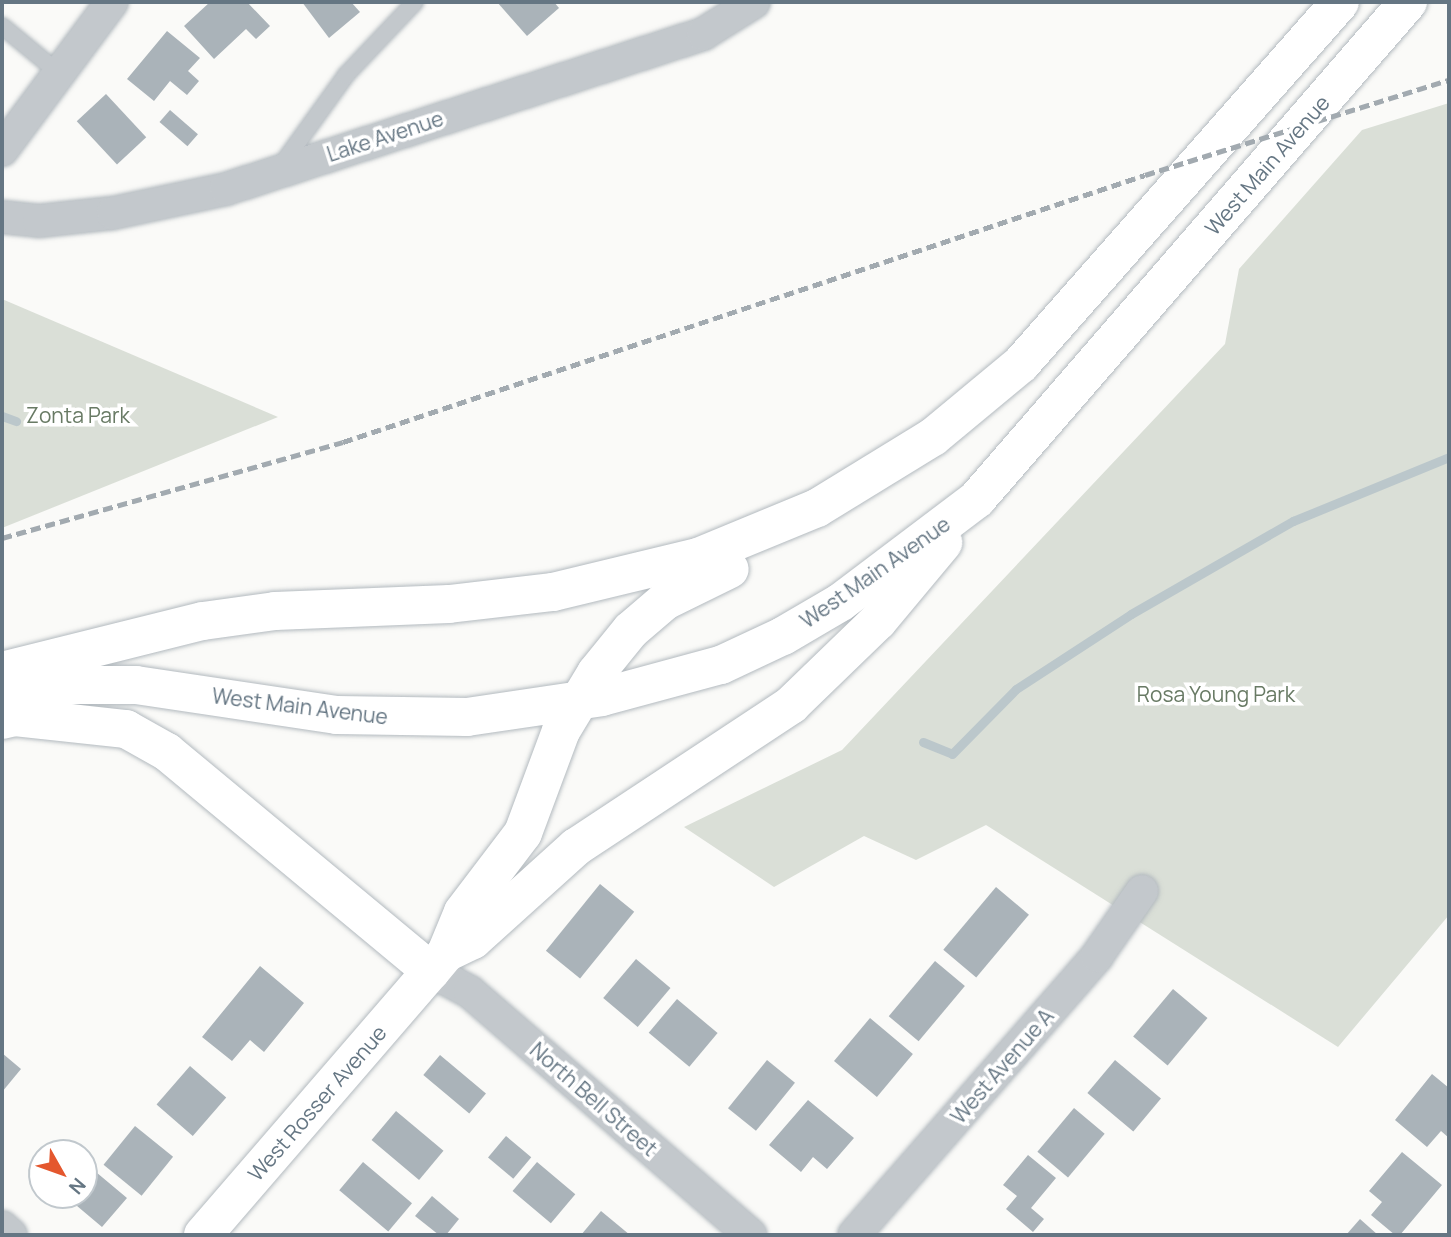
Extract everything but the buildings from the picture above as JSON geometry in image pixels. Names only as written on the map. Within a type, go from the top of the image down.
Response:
[{"type":"main road","points":[[439,962],[463,912],[523,833],[561,731],[615,648],[665,601],[697,583],[816,532],[888,493],[921,464],[983,398],[1078,305],[1340,2]]},
{"type":"main road","name":"West Main Avenue","points":[[2,695],[75,685],[136,685],[337,715],[409,719],[492,715],[578,702],[721,664],[783,636],[841,601],[977,499],[1408,2]]},
{"type":"main road","points":[[2,671],[203,621],[275,611],[449,604],[552,592],[664,567],[760,534],[835,499],[911,452],[983,398]]},
{"type":"main road","points":[[439,962],[473,940],[576,847],[734,745],[806,692],[878,621],[977,499]]},
{"type":"main road","points":[[2,720],[15,717],[126,729],[167,752],[439,962]]},
{"type":"main road","name":"West Rosser Avenue","points":[[203,1235],[439,962]]},
{"type":"street","points":[[2,150],[112,2]]},
{"type":"street","name":"Lake Avenue","points":[[2,217],[39,221],[113,212],[226,189],[702,34],[754,2]]},
{"type":"street","name":"West Avenue A","points":[[855,1235],[1097,956],[1142,891]]},
{"type":"street","name":"North Bell Street","points":[[439,962],[470,992],[751,1235]]},
{"type":"street","points":[[2,1227],[11,1235]]},
{"type":"lane","points":[[276,172],[345,75],[415,2]]},
{"type":"lane","points":[[2,26],[60,73]]},
{"type":"green space","name":"Rosa Young Park","points":[[1449,103],[1449,915],[1338,1047],[986,825],[916,860],[864,836],[774,887],[684,827],[842,750],[1225,344],[1239,269],[1362,130]]},
{"type":"green space","name":"Zonta Park","points":[[2,299],[278,417],[2,528]]},
{"type":"waterway","points":[[2,416],[16,421]]},
{"type":"waterway","points":[[923,742],[952,754],[1016,689],[1131,614],[1293,521],[1449,457]]},
{"type":"railway","points":[[2,538],[343,442],[1145,175],[1449,80]]}]
